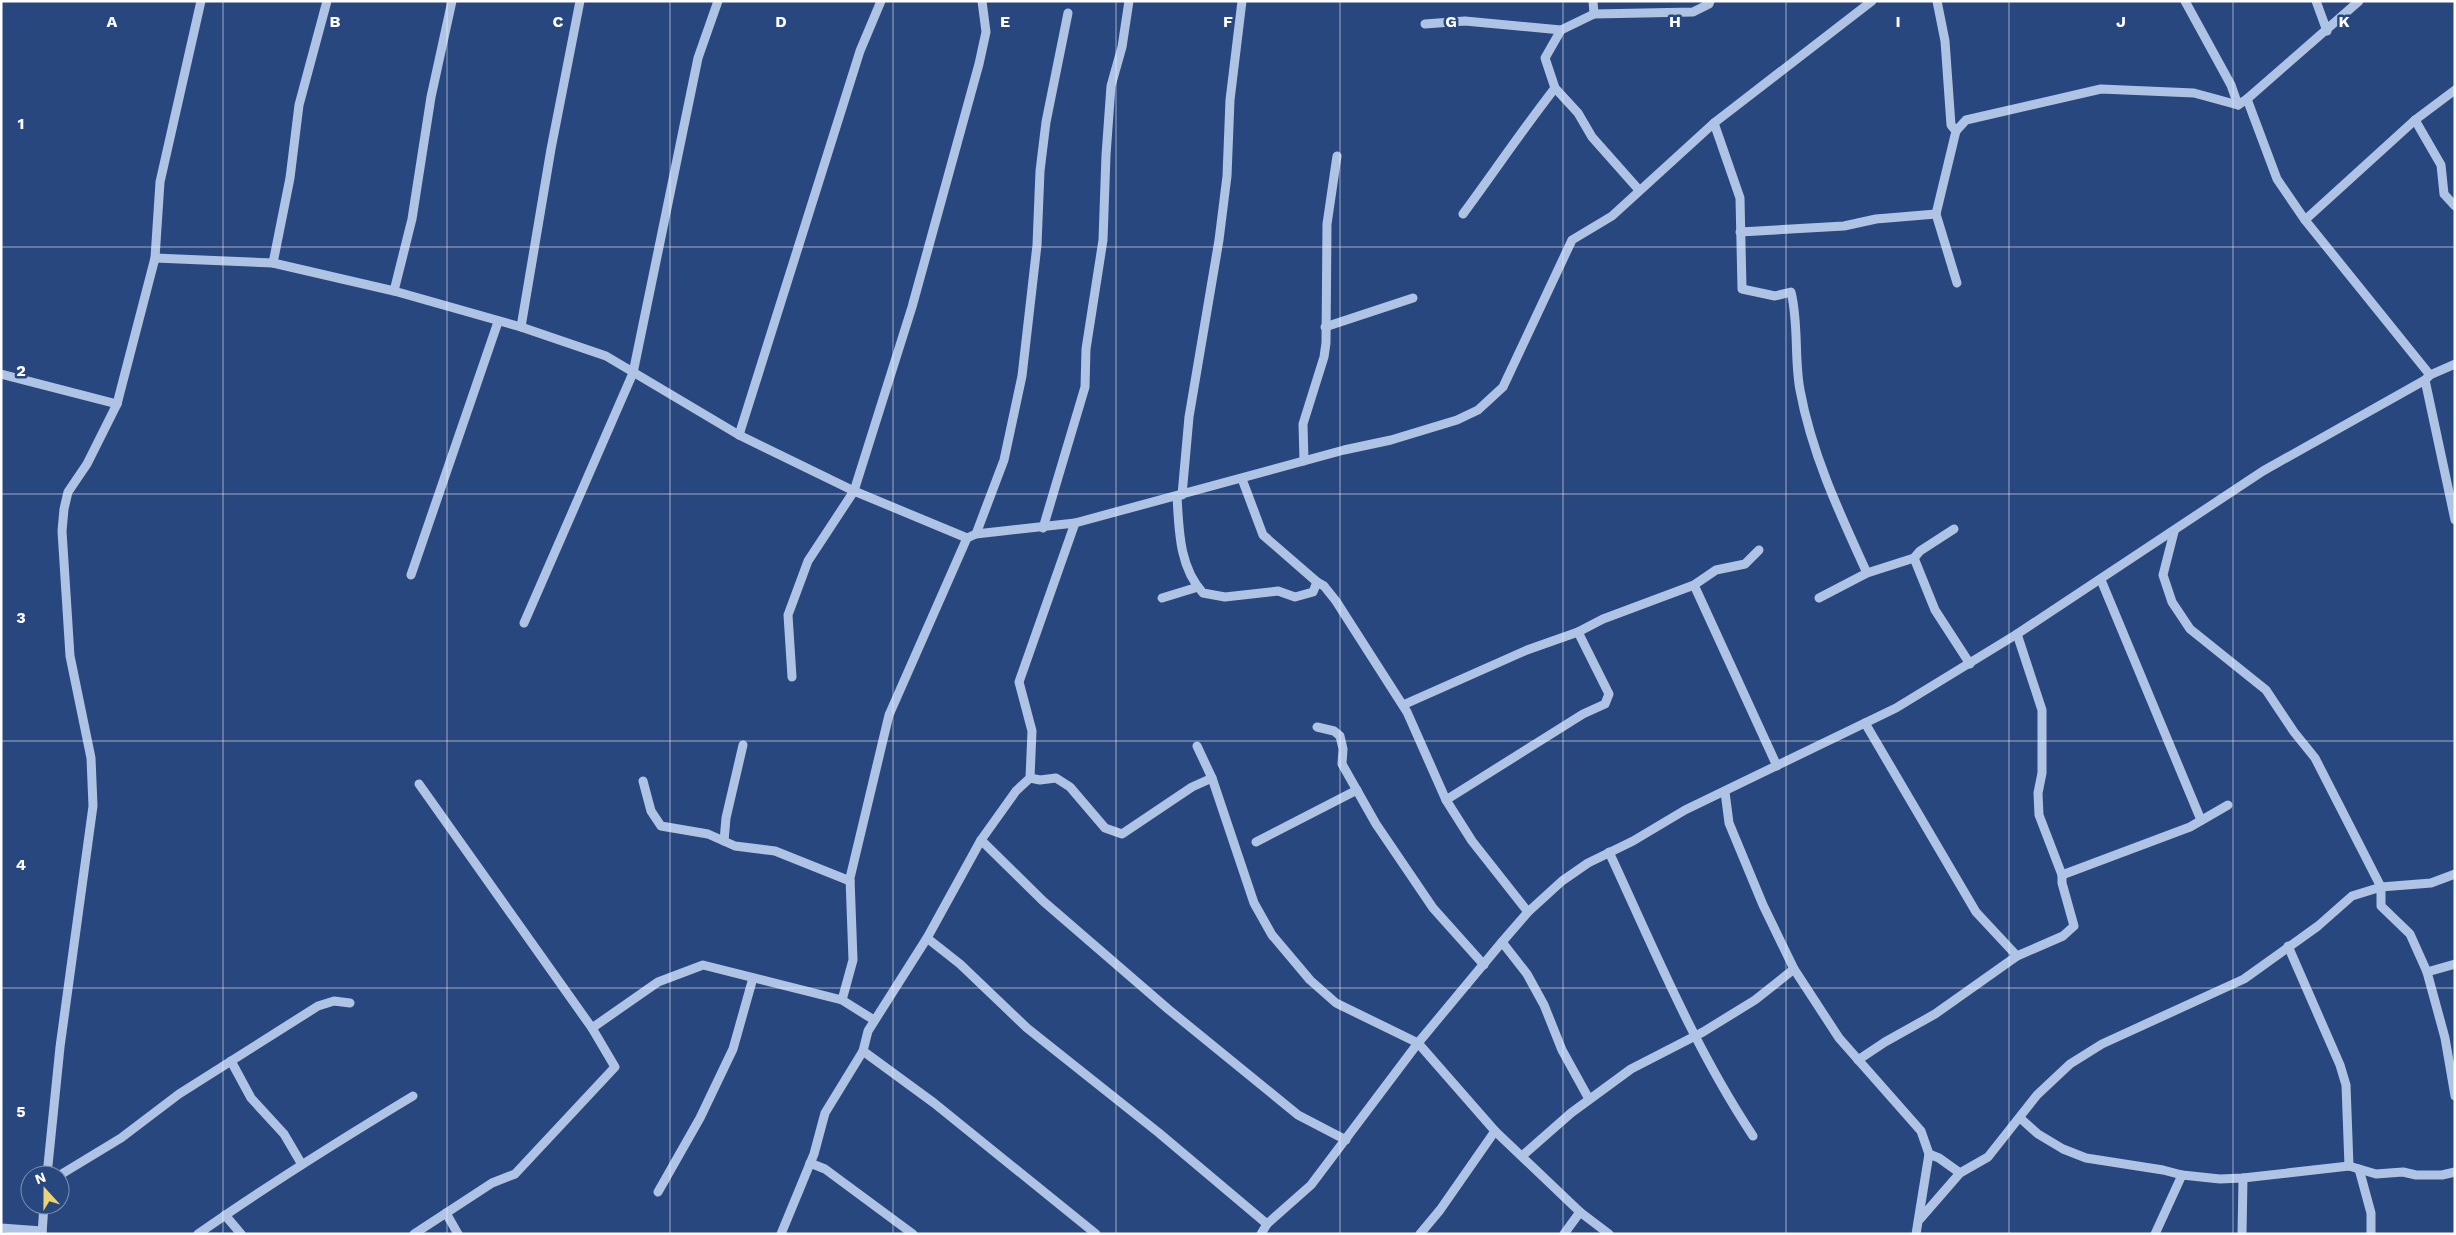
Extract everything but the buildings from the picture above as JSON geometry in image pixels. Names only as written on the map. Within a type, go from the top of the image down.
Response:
[{"type":"street","points":[[48,1165],[60,1047],[93,806],[91,758],[70,656],[62,531],[64,509],[68,492],[87,464],[117,404],[155,258],[160,182],[201,1]]},
{"type":"street","points":[[273,263],[290,178],[299,105],[327,1]]},
{"type":"street","points":[[394,291],[412,219],[432,97],[452,1]]},
{"type":"street","points":[[521,327],[580,1]]},
{"type":"street","points":[[524,622],[634,373],[698,58],[718,1]]},
{"type":"street","points":[[739,435],[860,51],[882,1]]},
{"type":"street","points":[[792,677],[788,615],[808,561],[854,490],[912,307],[979,64],[986,32],[982,1]]},
{"type":"street","points":[[1043,528],[1085,387],[1086,348],[1103,240],[1111,86],[1122,47],[1129,1]]},
{"type":"street","points":[[1242,1],[1230,100],[1227,176],[1219,240],[1189,417],[1180,496],[1180,545],[1198,587],[1204,593],[1213,596],[1243,596],[1278,591],[1294,597],[1313,592],[1317,582]]},
{"type":"street","points":[[1593,1],[1594,14]]},
{"type":"street","points":[[1425,24],[1465,21],[1560,30],[1594,14],[1693,12],[1709,4],[1710,1]]},
{"type":"street","points":[[842,1000],[853,960],[850,881],[890,715],[967,538],[976,534],[1075,523],[1399,438],[1457,420],[1478,410],[1503,387],[1572,240],[1612,216],[1714,123],[1872,1]]},
{"type":"street","points":[[1937,1],[1945,40],[1951,125],[1956,131]]},
{"type":"street","points":[[2185,1],[2232,85],[2238,105]]},
{"type":"street","points":[[2316,1],[2327,31]]},
{"type":"street","points":[[1957,283],[1936,214],[1956,131],[1966,120],[2101,89],[2194,93],[2238,105],[2360,1]]},
{"type":"street","points":[[976,534],[1004,460],[1022,376],[1037,245],[1040,171],[1046,122],[1068,13]]},
{"type":"street","points":[[1560,30],[1545,58],[1555,88],[1578,113],[1592,137],[1639,190]]},
{"type":"street","points":[[1463,214],[1495,171],[1510,146],[1555,88]]},
{"type":"street","points":[[2305,220],[2415,120],[2455,90]]},
{"type":"street","points":[[2247,99],[2277,178],[2305,220],[2427,378],[2455,520]]},
{"type":"street","points":[[2415,120],[2441,165],[2444,194],[2455,206]]},
{"type":"street","points":[[1714,123],[1740,198],[1742,288],[1775,296],[1791,292],[1794,306],[1800,390],[1828,488],[1867,572]]},
{"type":"street","points":[[1304,462],[1303,424],[1324,357],[1327,224],[1337,156]]},
{"type":"street","points":[[1740,232],[1844,226],[1876,219],[1936,214]]},
{"type":"street","points":[[155,258],[273,263],[394,291],[521,327],[606,356],[739,435],[854,490],[967,538]]},
{"type":"street","points":[[1326,327],[1413,298]]},
{"type":"street","points":[[411,575],[498,322]]},
{"type":"street","points":[[1261,1234],[1267,1224],[1311,1185],[1418,1044],[1502,942],[1528,912],[1562,881],[1609,852],[1633,841],[1685,810],[1896,708],[2018,634],[2263,471],[2455,364]]},
{"type":"street","points":[[1,374],[117,404]]},
{"type":"street","points":[[1242,479],[1263,535],[1324,586],[1336,602],[1403,705],[1423,744],[1433,774],[1446,800],[1472,841],[1528,912]]},
{"type":"street","points":[[781,1234],[810,1164],[825,1113],[863,1051],[868,1031],[874,1020],[927,938],[981,840],[1016,791],[1030,778],[1032,731],[1019,682],[1075,523]]},
{"type":"street","points":[[1819,598],[1867,572],[1914,558],[1920,551],[1954,529]]},
{"type":"street","points":[[2174,532],[2163,575],[2172,602],[2190,628],[2266,690],[2294,732],[2315,758],[2381,887],[2381,906],[2410,934],[2426,972],[2445,1038],[2455,1096]]},
{"type":"street","points":[[1403,705],[1527,650],[1578,632],[1603,619],[1694,585],[1716,570],[1745,564],[1760,550]]},
{"type":"street","points":[[1914,558],[1935,610],[1970,664]]},
{"type":"street","points":[[2100,580],[2201,820]]},
{"type":"street","points":[[1694,585],[1777,766]]},
{"type":"street","points":[[1162,598],[1198,587]]},
{"type":"street","points":[[1446,800],[1583,714],[1605,704],[1610,694],[1578,632]]},
{"type":"street","points":[[1858,1060],[1885,1042],[1936,1014],[2017,956],[2064,936],[2074,926],[2062,875],[2039,815],[2038,793],[2042,773],[2042,710],[2018,634]]},
{"type":"street","points":[[1865,723],[1976,912],[2017,956]]},
{"type":"street","points":[[1317,727],[1334,731],[1340,736],[1343,749],[1342,764],[1376,824],[1433,908],[1484,965]]},
{"type":"street","points":[[724,840],[726,818],[742,745]]},
{"type":"street","points":[[1197,746],[1212,778],[1248,888],[1260,916],[1272,935],[1310,980],[1336,1003],[1418,1044],[1495,1131],[1580,1212],[1608,1234]]},
{"type":"street","points":[[1030,778],[1040,780],[1056,778],[1070,787],[1105,828],[1122,834],[1192,787],[1212,778]]},
{"type":"street","points":[[643,780],[651,811],[661,826],[708,834],[735,846],[775,851],[850,881]]},
{"type":"street","points":[[414,1234],[492,1184],[516,1174],[615,1067],[592,1028],[419,784]]},
{"type":"street","points":[[1256,842],[1357,790]]},
{"type":"street","points":[[1725,792],[1729,823],[1762,905],[1794,969],[1839,1038],[1921,1131],[1929,1154],[1920,1219],[1916,1234]]},
{"type":"street","points":[[2062,875],[2190,827],[2228,805]]},
{"type":"street","points":[[981,840],[1043,901],[1168,1009],[1298,1115],[1346,1140]]},
{"type":"street","points":[[1609,852],[1694,1037],[1728,1098],[1753,1136]]},
{"type":"street","points":[[1920,1219],[1960,1173],[1988,1157],[2037,1095],[2070,1064],[2102,1044],[2234,985],[2318,926],[2352,896],[2381,887],[2431,883],[2455,874]]},
{"type":"street","points":[[927,938],[960,964],[1027,1028],[1160,1133],[1267,1224]]},
{"type":"street","points":[[1502,942],[1531,981],[1544,1005],[1562,1050],[1589,1099]]},
{"type":"street","points":[[2288,946],[2340,1066],[2346,1085],[2349,1166]]},
{"type":"street","points":[[2426,972],[2455,964]]},
{"type":"street","points":[[592,1028],[658,982],[703,965],[842,1000],[874,1020]]},
{"type":"street","points":[[1522,1156],[1589,1099],[1631,1068],[1694,1037],[1755,1000],[1794,969]]},
{"type":"street","points":[[658,1192],[700,1118],[733,1048],[753,978]]},
{"type":"street","points":[[70,1169],[121,1138],[178,1094],[318,1006],[334,1000],[350,1003]]},
{"type":"street","points":[[863,1051],[934,1103],[1096,1234]]},
{"type":"street","points":[[231,1061],[251,1098],[284,1134],[301,1163]]},
{"type":"street","points":[[198,1234],[265,1190],[301,1163],[413,1096]]},
{"type":"street","points":[[2020,1118],[2038,1134],[2063,1149],[2086,1158],[2163,1170],[2182,1175],[2220,1179],[2243,1178],[2349,1166],[2376,1174],[2403,1172],[2416,1175],[2442,1175],[2455,1172]]},
{"type":"street","points":[[1420,1234],[1440,1210],[1495,1131]]},
{"type":"street","points":[[1929,1154],[1939,1158],[1960,1173]]},
{"type":"street","points":[[810,1164],[825,1169],[913,1234]]},
{"type":"street","points":[[2359,1169],[2371,1213],[2371,1234]]},
{"type":"street","points":[[2155,1234],[2182,1175]]},
{"type":"street","points":[[2242,1234],[2243,1178]]},
{"type":"street","points":[[1564,1234],[1580,1212]]},
{"type":"street","points":[[446,1213],[458,1234]]},
{"type":"street","points":[[1,1228],[42,1232],[43,1215]]},
{"type":"street","points":[[225,1215],[241,1234]]}]
